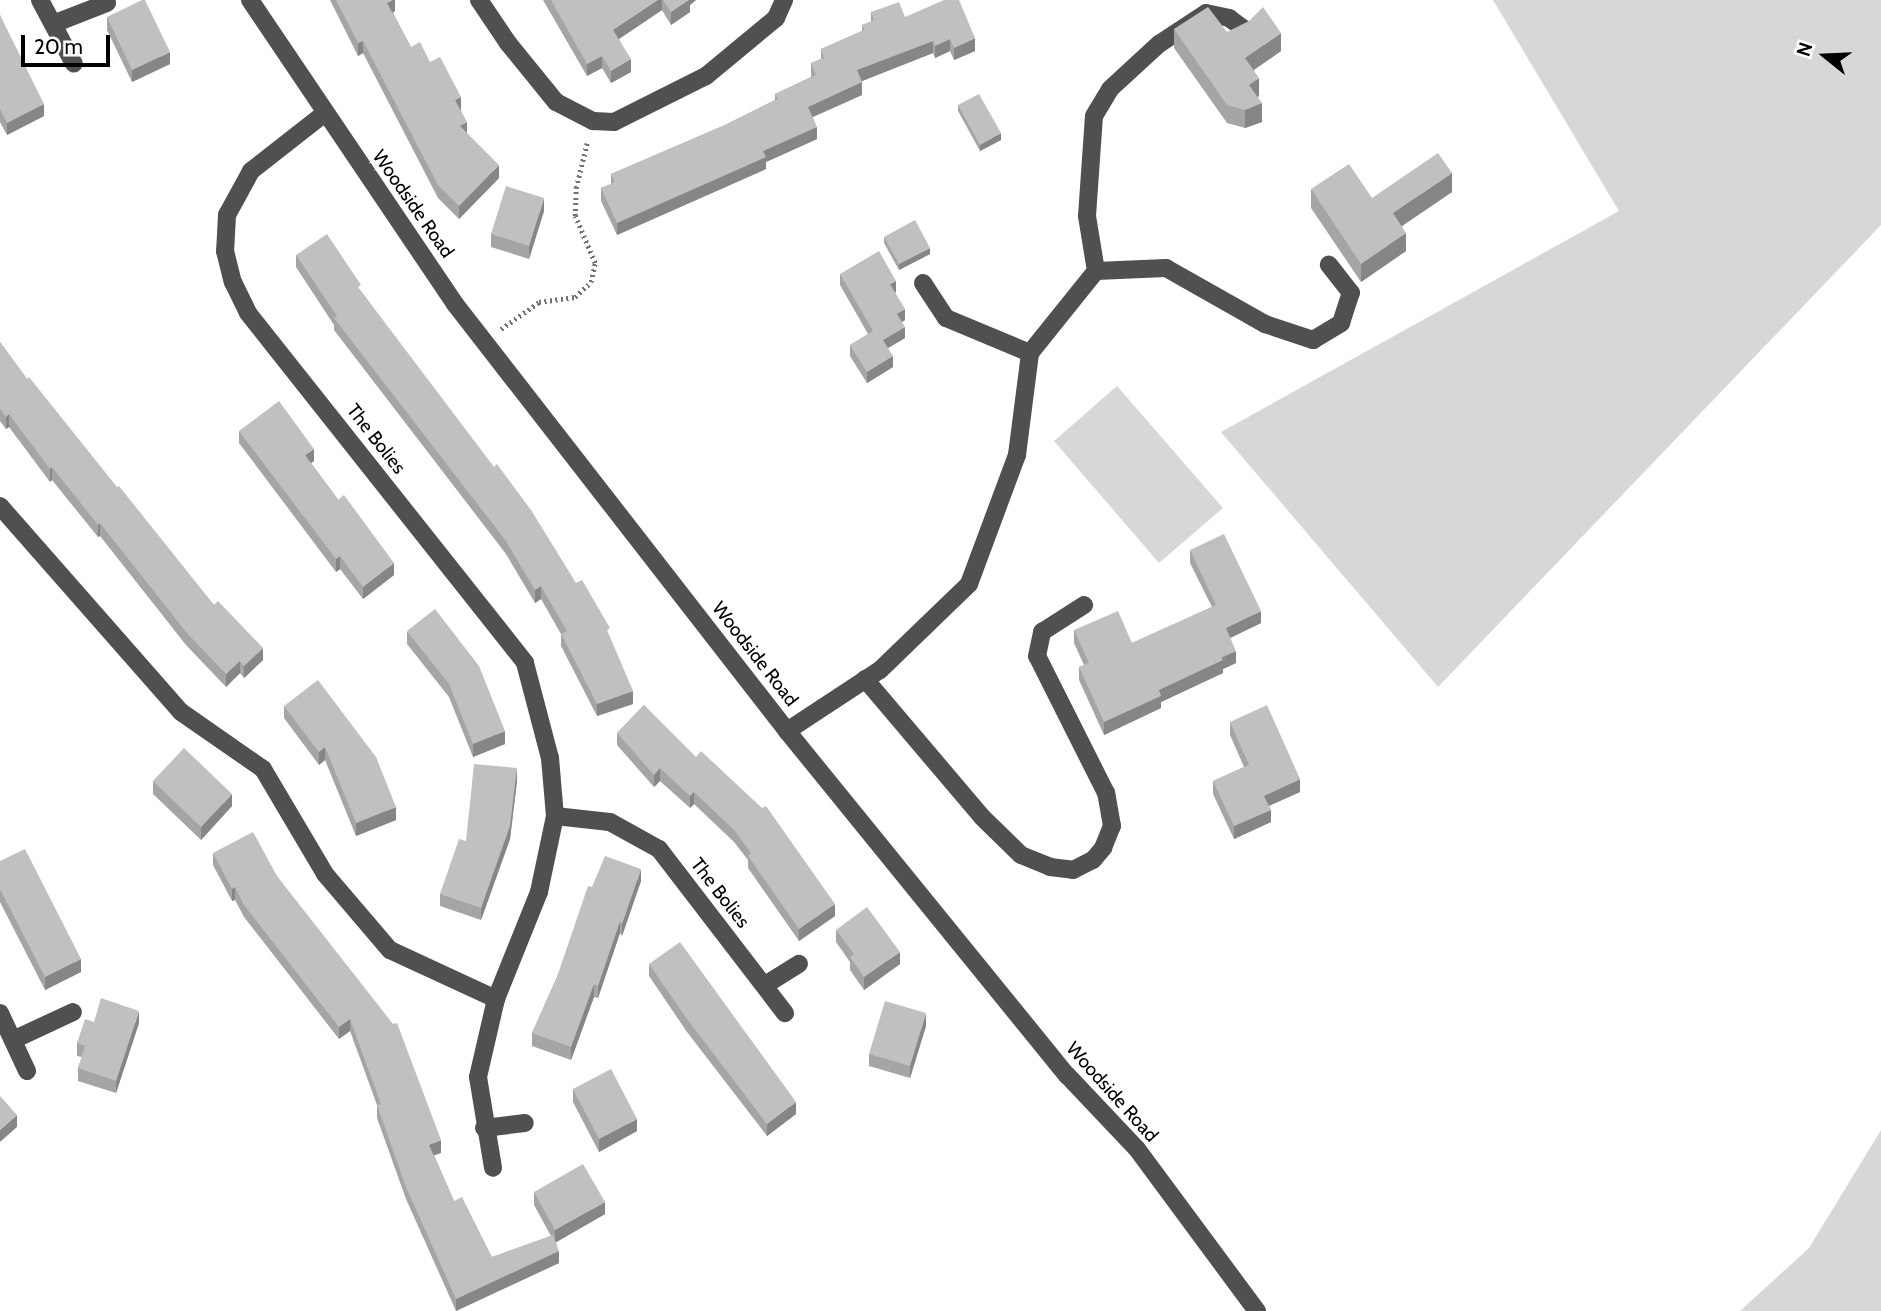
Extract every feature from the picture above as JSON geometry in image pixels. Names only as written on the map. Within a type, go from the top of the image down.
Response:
[{"type":"street","points":[[40,0],[74,64]]},
{"type":"street","name":"Woodside Road","points":[[250,0],[455,304],[787,731],[1067,1075],[1137,1149],[1257,1311]]},
{"type":"street","points":[[479,0],[508,43],[556,102],[593,121],[614,122],[706,76],[776,18],[784,0]]},
{"type":"street","points":[[53,24],[107,3]]},
{"type":"street","points":[[787,731],[880,670],[969,584],[1017,455],[1030,354],[1096,271],[1087,216],[1094,116],[1110,89],[1159,44],[1206,13],[1229,18],[1244,29]]},
{"type":"street","name":"The Bolies","points":[[325,113],[251,171],[227,215],[225,251],[233,282],[248,313],[525,663],[550,758],[555,816],[539,892],[496,999],[478,1077],[484,1128],[493,1168]]},
{"type":"street","points":[[1096,271],[1166,268],[1265,324],[1314,340],[1341,323],[1351,293],[1329,265]]},
{"type":"street","points":[[923,284],[946,318],[1030,354]]},
{"type":"street","points":[[0,506],[181,712],[262,769],[325,874],[390,950],[496,999]]},
{"type":"street","points":[[865,679],[982,817],[1021,855],[1050,867],[1073,870],[1093,860],[1103,848],[1112,826],[1106,793],[1037,656],[1042,632],[1084,605]]},
{"type":"street","name":"The Bolies","points":[[555,816],[610,822],[659,849],[785,1013]]},
{"type":"street","points":[[765,985],[799,964]]},
{"type":"street","points":[[13,1040],[73,1012]]},
{"type":"street","points":[[0,1013],[27,1071]]},
{"type":"street","points":[[484,1128],[525,1123]]},
{"type":"path","points":[[485,342],[517,315],[539,302],[575,297],[591,282],[595,263],[575,216],[576,188],[593,121]]},
{"type":"shaded area","points":[[1493,0],[1881,0],[1881,225],[1438,687],[1221,432],[1619,211]]},
{"type":"shaded area","points":[[1117,386],[1223,508],[1159,563],[1054,441]]},
{"type":"shaded area","points":[[1881,1130],[1881,1311],[1740,1311],[1809,1248]]},
{"type":"building","points":[[145,0],[170,52],[132,70],[107,17]]},
{"type":"building","points":[[336,0],[393,0],[387,3],[411,47],[420,42],[430,62],[440,57],[461,97],[455,100],[467,122],[460,126],[499,165],[459,206],[438,185],[363,41],[358,43]]},
{"type":"building","points":[[551,0],[658,0],[613,30],[631,59],[611,71],[602,56],[587,64]]},
{"type":"building","points":[[663,0],[689,0],[671,12]]},
{"type":"building","points":[[944,0],[959,0],[975,38],[954,48],[950,39],[935,46],[933,41],[857,70],[862,82],[808,107],[817,127],[763,151],[766,157],[617,223],[601,188],[615,182],[611,174],[778,99],[775,94],[816,75],[811,63],[824,58],[821,49],[864,30],[862,25],[874,20],[871,12],[899,2],[905,17]]},
{"type":"building","points":[[1208,7],[1227,32],[1249,21],[1263,7],[1281,33],[1245,58],[1259,78],[1249,85],[1262,103],[1245,110],[1227,105],[1174,29]]},
{"type":"building","points":[[0,15],[44,104],[7,123],[0,109]]},
{"type":"building","points":[[979,94],[1001,133],[980,145],[958,105]]},
{"type":"building","points":[[1438,153],[1452,173],[1393,213],[1406,233],[1361,264],[1311,189],[1349,164],[1372,198]]},
{"type":"building","points":[[506,186],[544,198],[529,246],[491,234]]},
{"type":"building","points":[[915,220],[930,248],[899,264],[884,237]]},
{"type":"building","points":[[327,234],[361,285],[358,287],[494,467],[497,464],[531,510],[576,583],[582,580],[610,628],[607,630],[633,691],[597,704],[561,634],[567,631],[541,586],[535,590],[506,541],[334,318],[337,316],[296,255]]},
{"type":"building","points":[[879,251],[896,281],[890,284],[905,309],[897,314],[905,327],[883,340],[893,356],[867,372],[850,345],[873,331],[840,274]]},
{"type":"building","points":[[0,342],[27,379],[29,377],[214,605],[218,601],[263,648],[244,666],[240,661],[226,674],[186,632],[100,523],[98,525],[52,467],[50,469],[9,414],[6,417],[0,409]]},
{"type":"building","points":[[279,401],[314,449],[305,455],[338,500],[344,495],[394,563],[363,587],[340,556],[336,559],[239,431]]},
{"type":"building","points":[[1224,534],[1261,611],[1226,628],[1236,651],[1221,657],[1223,660],[1159,690],[1161,696],[1104,722],[1079,667],[1089,663],[1074,630],[1118,611],[1132,643],[1216,605],[1190,550]]},
{"type":"building","points":[[435,609],[479,666],[505,731],[473,744],[449,684],[407,631]]},
{"type":"building","points":[[318,680],[376,757],[396,807],[356,823],[325,747],[319,752],[284,706]]},
{"type":"building","points":[[644,705],[696,757],[701,751],[762,808],[766,806],[835,904],[799,929],[748,856],[751,853],[734,830],[694,792],[690,796],[660,768],[654,775],[617,733]]},
{"type":"building","points":[[1267,705],[1300,779],[1264,796],[1271,810],[1234,826],[1213,781],[1249,765],[1230,722]]},
{"type":"building","points":[[184,748],[232,794],[201,827],[153,781]]},
{"type":"building","points":[[474,764],[517,768],[510,826],[481,908],[440,894],[459,839],[466,841]]},
{"type":"building","points":[[253,832],[277,876],[393,1024],[397,1023],[441,1140],[429,1145],[454,1201],[462,1197],[492,1257],[553,1235],[559,1251],[456,1299],[406,1187],[377,1105],[381,1104],[350,1019],[339,1027],[244,905],[235,887],[232,889],[213,853]]},
{"type":"building","points":[[25,849],[81,959],[45,977],[0,889],[0,861]]},
{"type":"building","points":[[605,856],[641,869],[598,986],[594,984],[571,1047],[532,1033],[557,977],[588,886],[592,887]]},
{"type":"building","points":[[867,907],[900,952],[864,977],[850,957],[854,954],[836,930]]},
{"type":"building","points":[[680,942],[796,1102],[767,1124],[649,964]]},
{"type":"building","points":[[101,998],[139,1011],[116,1081],[78,1068],[85,1046],[77,1043],[85,1019],[94,1022]]},
{"type":"building","points":[[885,1001],[926,1013],[910,1066],[869,1054]]},
{"type":"building","points":[[611,1069],[637,1119],[599,1139],[573,1089]]},
{"type":"building","points":[[0,1096],[17,1115],[0,1130]]},
{"type":"building","points":[[583,1164],[605,1202],[555,1230],[534,1192]]}]
